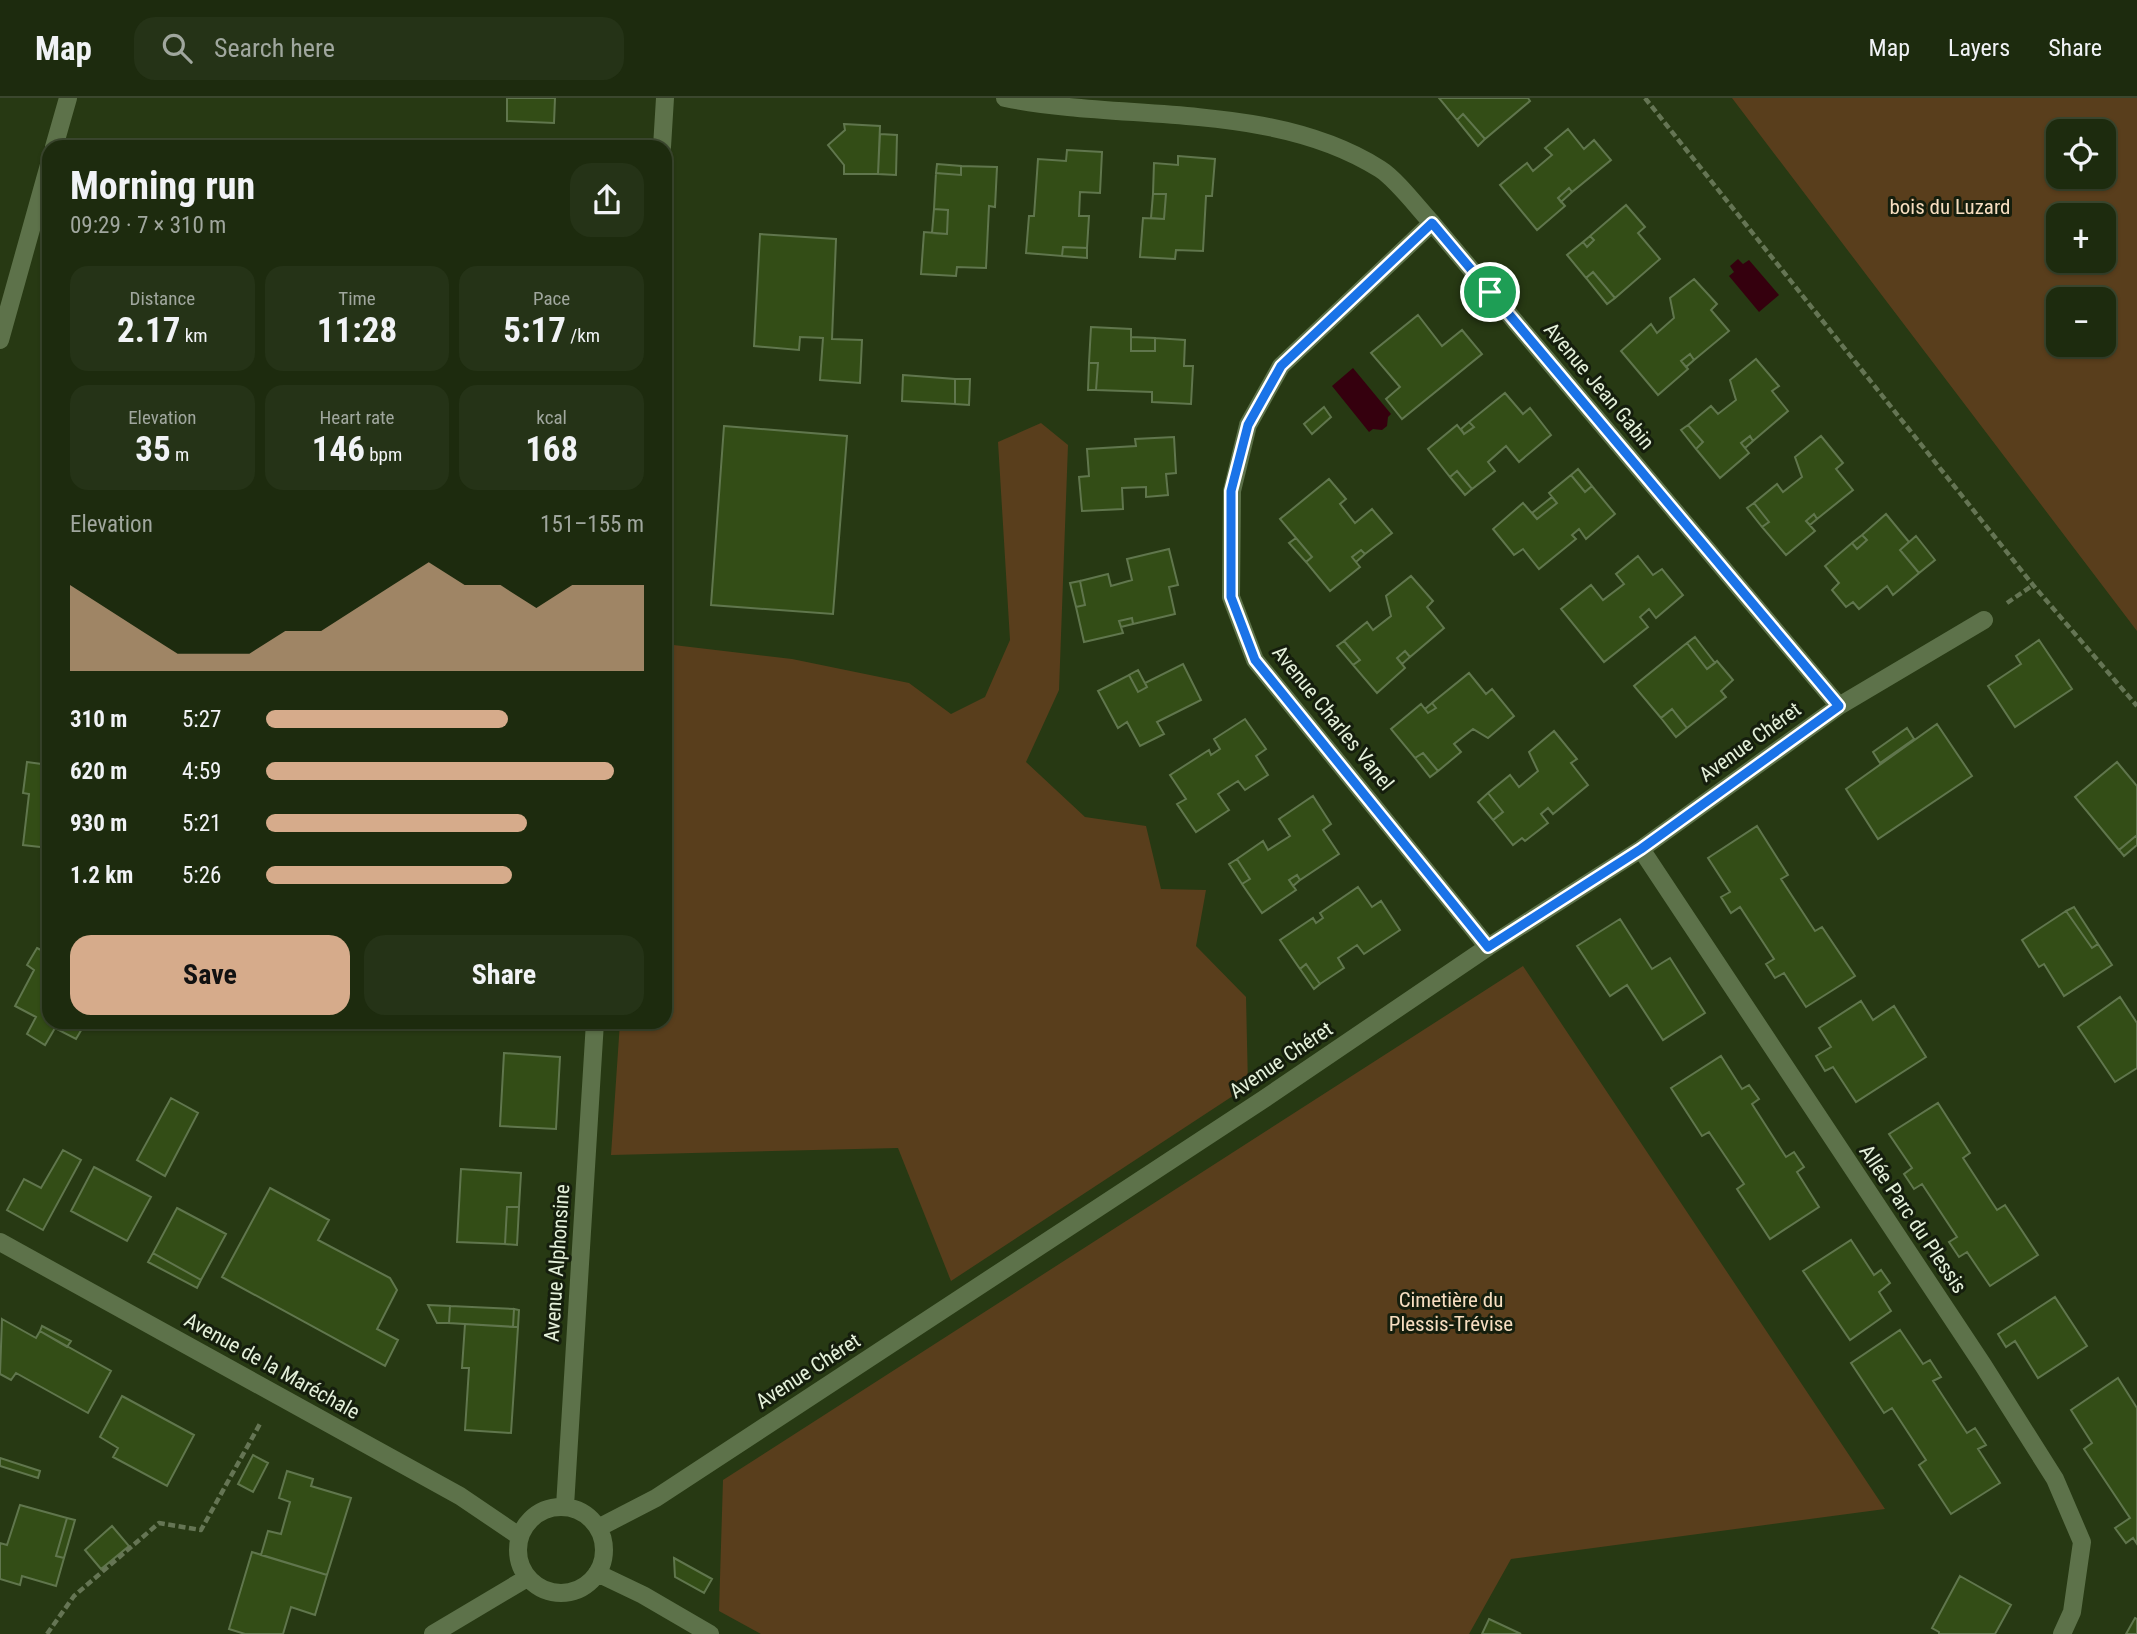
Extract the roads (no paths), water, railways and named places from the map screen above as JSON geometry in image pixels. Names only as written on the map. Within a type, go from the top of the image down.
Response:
[{"type":"street","points":[[56,140],[68,98]]},
{"type":"street","points":[[662,140],[665,98]]},
{"type":"street","name":"Avenue Jean Gabin","points":[[1005,98],[1046,106],[1215,118],[1313,136],[1382,170],[1432,223],[1839,706]]},
{"type":"street","points":[[0,340],[42,190]]},
{"type":"street","name":"Avenue Charles Vanel","points":[[1432,223],[1281,366],[1248,425],[1231,491],[1231,597],[1255,660],[1488,947]]},
{"type":"street","name":"Avenue Chéret","points":[[598,1528],[656,1498],[1264,1099],[1488,947],[1641,849],[1839,706],[1984,620]]},
{"type":"street","name":"Allée Parc du Plessis","points":[[1641,849],[1983,1365],[2055,1479],[2082,1542],[2072,1612],[2062,1634]]},
{"type":"street","name":"Avenue Alphonsine","points":[[565,1506],[595,1029]]},
{"type":"street","name":"Avenue de la Maréchale","points":[[0,1242],[460,1496],[519,1536]]},
{"type":"street","points":[[565,1506],[590,1517],[598,1528],[603,1539],[603,1563],[588,1583],[577,1590],[551,1593],[527,1578],[517,1551],[519,1536],[526,1523],[537,1513],[565,1506]]},
{"type":"street","points":[[597,1573],[643,1595],[710,1634]]},
{"type":"street","points":[[433,1634],[527,1578]]},
{"type":"park label","name":"bois du Luzard","points":[[1950,207]]},
{"type":"park label","name":"Cimetière du Plessis-Trévise","points":[[1451,1312]]}]
